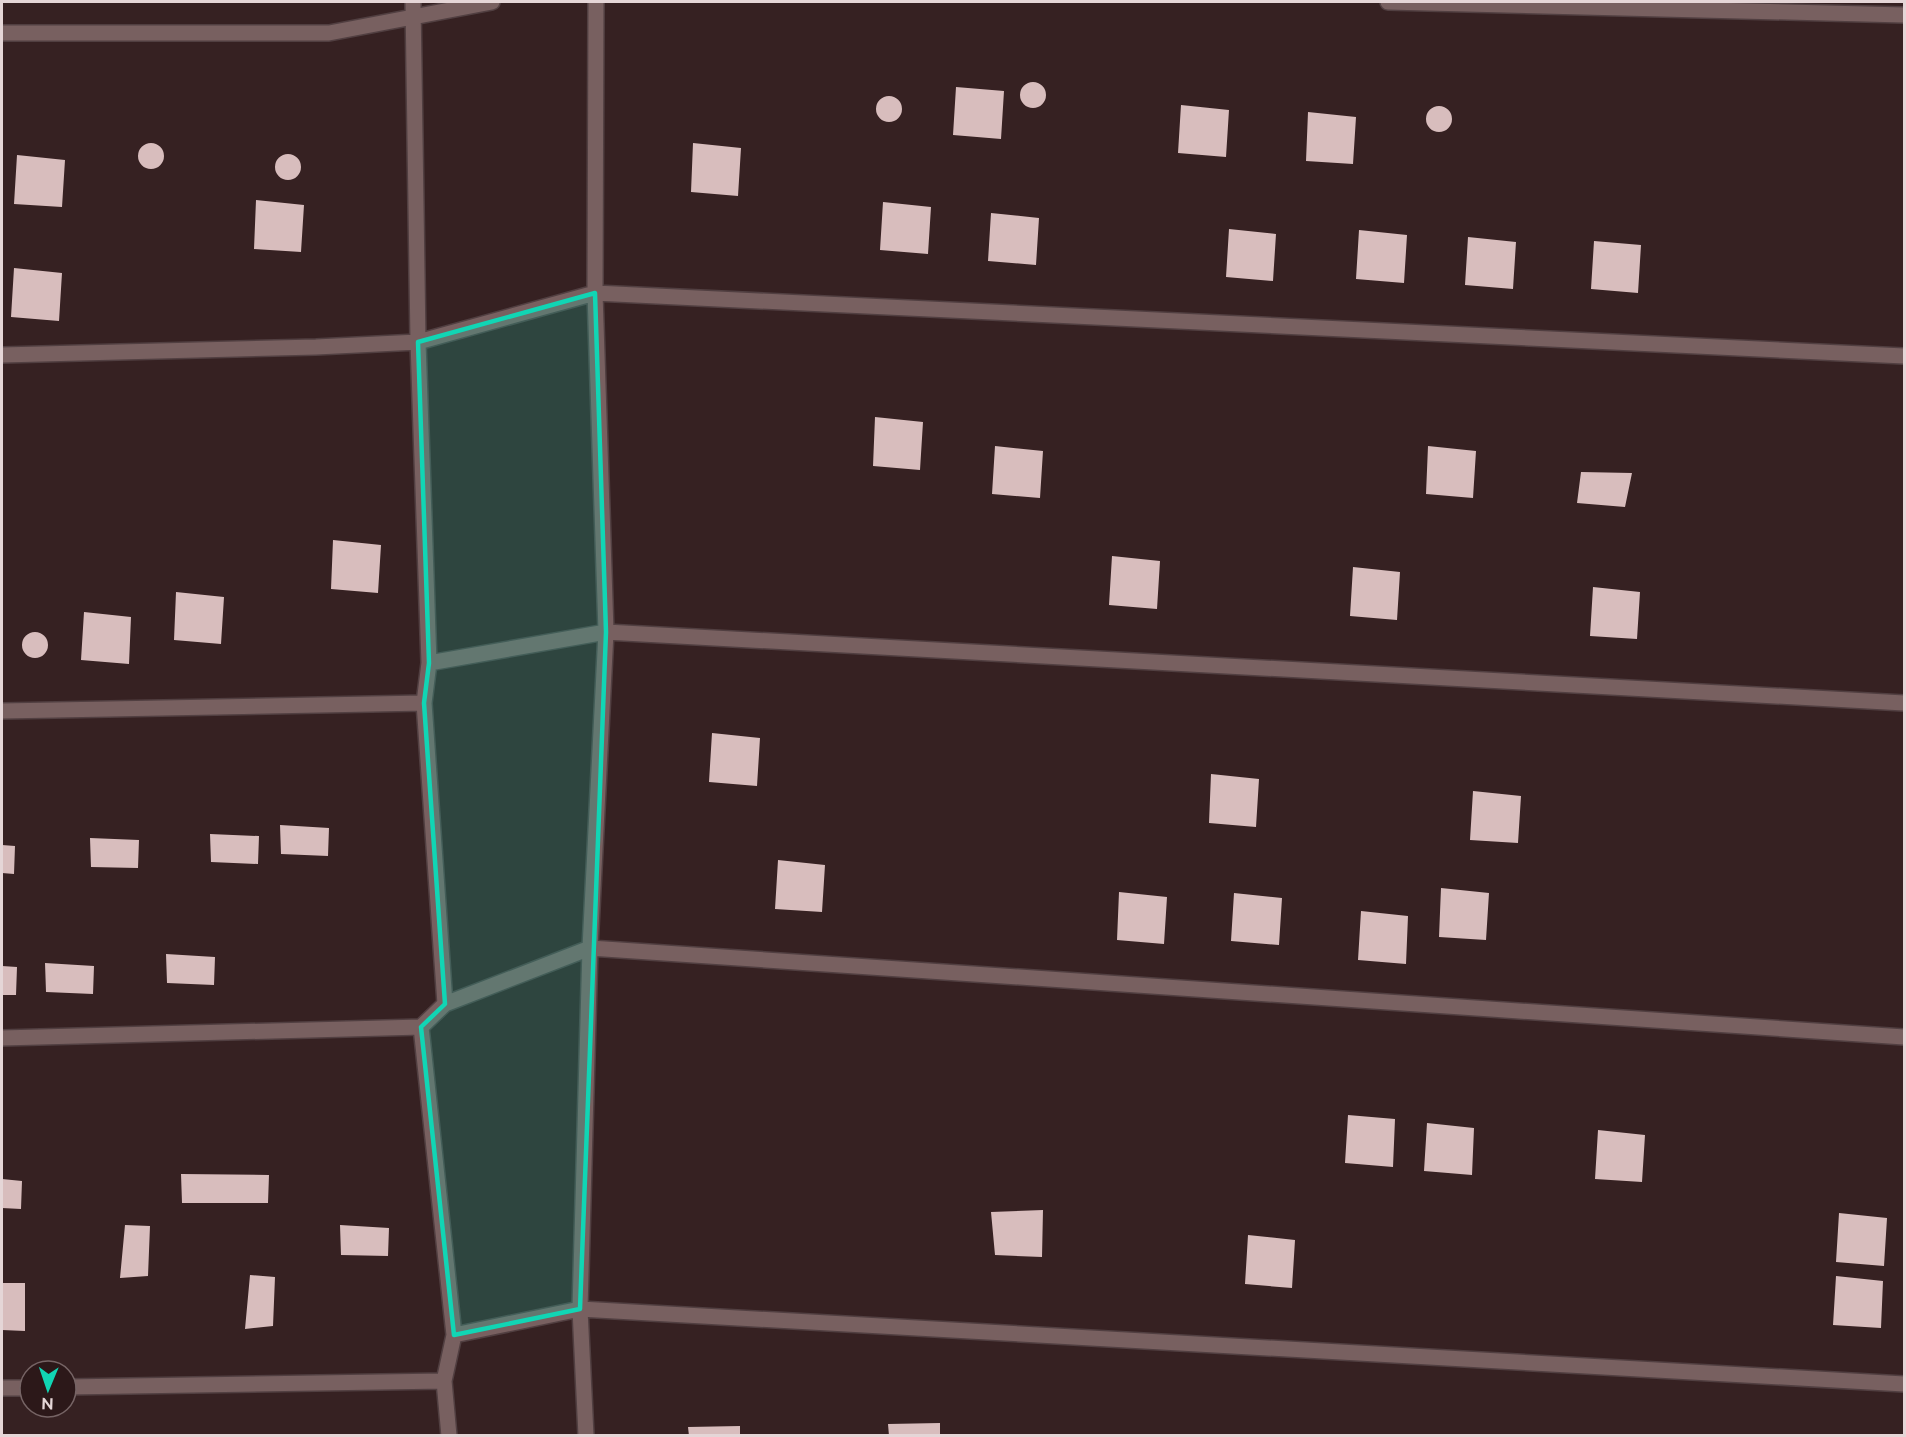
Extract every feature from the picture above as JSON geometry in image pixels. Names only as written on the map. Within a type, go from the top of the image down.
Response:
[{"type":"street","points":[[2,33],[329,33],[413,9],[492,2]]},
{"type":"street","points":[[586,1436],[580,1309],[590,948],[606,632],[595,293],[596,2]]},
{"type":"street","points":[[1388,2],[1905,15]]},
{"type":"street","points":[[413,9],[418,342],[429,663],[424,703],[446,1004]]},
{"type":"street","points":[[2,355],[316,347],[418,342],[595,293],[1905,356]]},
{"type":"street","points":[[429,663],[606,632],[1905,704]]},
{"type":"street","points":[[2,711],[424,703]]},
{"type":"street","points":[[2,1038],[421,1027],[446,1004],[590,948],[1905,1036]]},
{"type":"street","points":[[421,1027],[454,1335],[444,1381],[449,1436]]},
{"type":"street","points":[[454,1335],[580,1309],[1905,1384]]},
{"type":"street","points":[[78,1387],[444,1381]]},
{"type":"street","points":[[2,1388],[18,1388]]},
{"type":"highlighted area","points":[[595,293],[606,632],[580,1309],[454,1335],[421,1027],[445,1004],[424,703],[429,663],[418,342]]},
{"type":"building","points":[[1033,82],[1042,86],[1046,95],[1042,104],[1033,108],[1024,104],[1020,95],[1024,86]]},
{"type":"building","points":[[956,87],[1004,91],[1001,139],[953,135]]},
{"type":"building","points":[[889,96],[898,100],[902,109],[898,118],[889,122],[880,118],[876,109],[880,100]]},
{"type":"building","points":[[1181,105],[1229,110],[1226,157],[1178,153]]},
{"type":"building","points":[[1439,106],[1448,110],[1452,119],[1448,128],[1439,132],[1430,128],[1426,119],[1430,110]]},
{"type":"building","points":[[1308,112],[1356,117],[1353,164],[1306,161]]},
{"type":"building","points":[[151,143],[160,147],[164,156],[160,165],[151,169],[142,165],[138,156],[142,147]]},
{"type":"building","points":[[693,143],[741,148],[738,196],[691,192]]},
{"type":"building","points":[[288,154],[297,158],[301,167],[297,176],[288,180],[279,176],[275,167],[279,158]]},
{"type":"building","points":[[17,155],[65,160],[62,207],[14,204]]},
{"type":"building","points":[[256,200],[304,205],[301,252],[254,249]]},
{"type":"building","points":[[883,202],[931,207],[928,254],[880,250]]},
{"type":"building","points":[[991,213],[1039,218],[1036,265],[988,261]]},
{"type":"building","points":[[1229,229],[1276,234],[1273,281],[1226,277]]},
{"type":"building","points":[[1359,230],[1407,235],[1404,283],[1356,279]]},
{"type":"building","points":[[1468,237],[1516,242],[1513,289],[1465,285]]},
{"type":"building","points":[[1594,241],[1641,245],[1638,293],[1591,289]]},
{"type":"building","points":[[14,268],[62,273],[59,321],[11,317]]},
{"type":"building","points":[[875,417],[923,422],[920,470],[873,466]]},
{"type":"building","points":[[995,446],[1043,451],[1040,498],[992,494]]},
{"type":"building","points":[[1428,446],[1476,451],[1473,498],[1426,494]]},
{"type":"building","points":[[1581,472],[1632,473],[1625,507],[1577,503]]},
{"type":"building","points":[[333,540],[381,545],[378,593],[331,589]]},
{"type":"building","points":[[1112,556],[1160,561],[1157,609],[1109,605]]},
{"type":"building","points":[[1353,567],[1400,572],[1397,620],[1350,616]]},
{"type":"building","points":[[1593,587],[1640,592],[1637,639],[1590,636]]},
{"type":"building","points":[[176,592],[224,597],[221,644],[174,640]]},
{"type":"building","points":[[84,612],[131,617],[129,664],[81,660]]},
{"type":"building","points":[[35,632],[44,636],[48,645],[44,654],[35,658],[26,654],[22,645],[26,636]]},
{"type":"building","points":[[712,733],[760,738],[757,786],[709,782]]},
{"type":"building","points":[[1211,774],[1259,779],[1256,827],[1209,823]]},
{"type":"building","points":[[1473,791],[1521,796],[1518,843],[1470,840]]},
{"type":"building","points":[[280,825],[329,828],[328,856],[281,854]]},
{"type":"building","points":[[210,834],[259,836],[258,864],[211,862]]},
{"type":"building","points":[[90,838],[139,840],[138,868],[91,867]]},
{"type":"building","points":[[2,845],[15,846],[14,874],[2,873]]},
{"type":"building","points":[[778,860],[825,865],[822,912],[775,909]]},
{"type":"building","points":[[1441,888],[1489,893],[1486,940],[1439,937]]},
{"type":"building","points":[[1119,892],[1167,897],[1164,944],[1117,940]]},
{"type":"building","points":[[1234,893],[1282,898],[1279,945],[1231,941]]},
{"type":"building","points":[[1361,911],[1408,916],[1406,964],[1358,960]]},
{"type":"building","points":[[166,954],[215,957],[214,985],[167,983]]},
{"type":"building","points":[[45,963],[94,966],[93,994],[46,992]]},
{"type":"building","points":[[2,966],[17,967],[16,995],[2,995]]},
{"type":"building","points":[[1348,1115],[1395,1119],[1393,1167],[1345,1163]]},
{"type":"building","points":[[1427,1123],[1474,1128],[1472,1175],[1424,1171]]},
{"type":"building","points":[[1598,1130],[1645,1135],[1642,1182],[1595,1179]]},
{"type":"building","points":[[181,1174],[269,1175],[268,1203],[182,1203]]},
{"type":"building","points":[[2,1179],[22,1181],[21,1209],[2,1208]]},
{"type":"building","points":[[1043,1210],[1042,1257],[995,1255],[991,1212]]},
{"type":"building","points":[[1839,1213],[1887,1218],[1884,1266],[1836,1262]]},
{"type":"building","points":[[125,1225],[150,1226],[148,1276],[120,1278]]},
{"type":"building","points":[[340,1225],[389,1228],[388,1256],[341,1255]]},
{"type":"building","points":[[1248,1235],[1295,1240],[1292,1288],[1245,1284]]},
{"type":"building","points":[[250,1275],[275,1277],[273,1326],[245,1329]]},
{"type":"building","points":[[1836,1276],[1883,1281],[1881,1328],[1833,1325]]},
{"type":"building","points":[[2,1283],[25,1283],[25,1331],[2,1330]]},
{"type":"building","points":[[940,1423],[940,1436],[889,1436],[888,1424]]},
{"type":"building","points":[[740,1426],[740,1436],[689,1436],[688,1427]]}]
